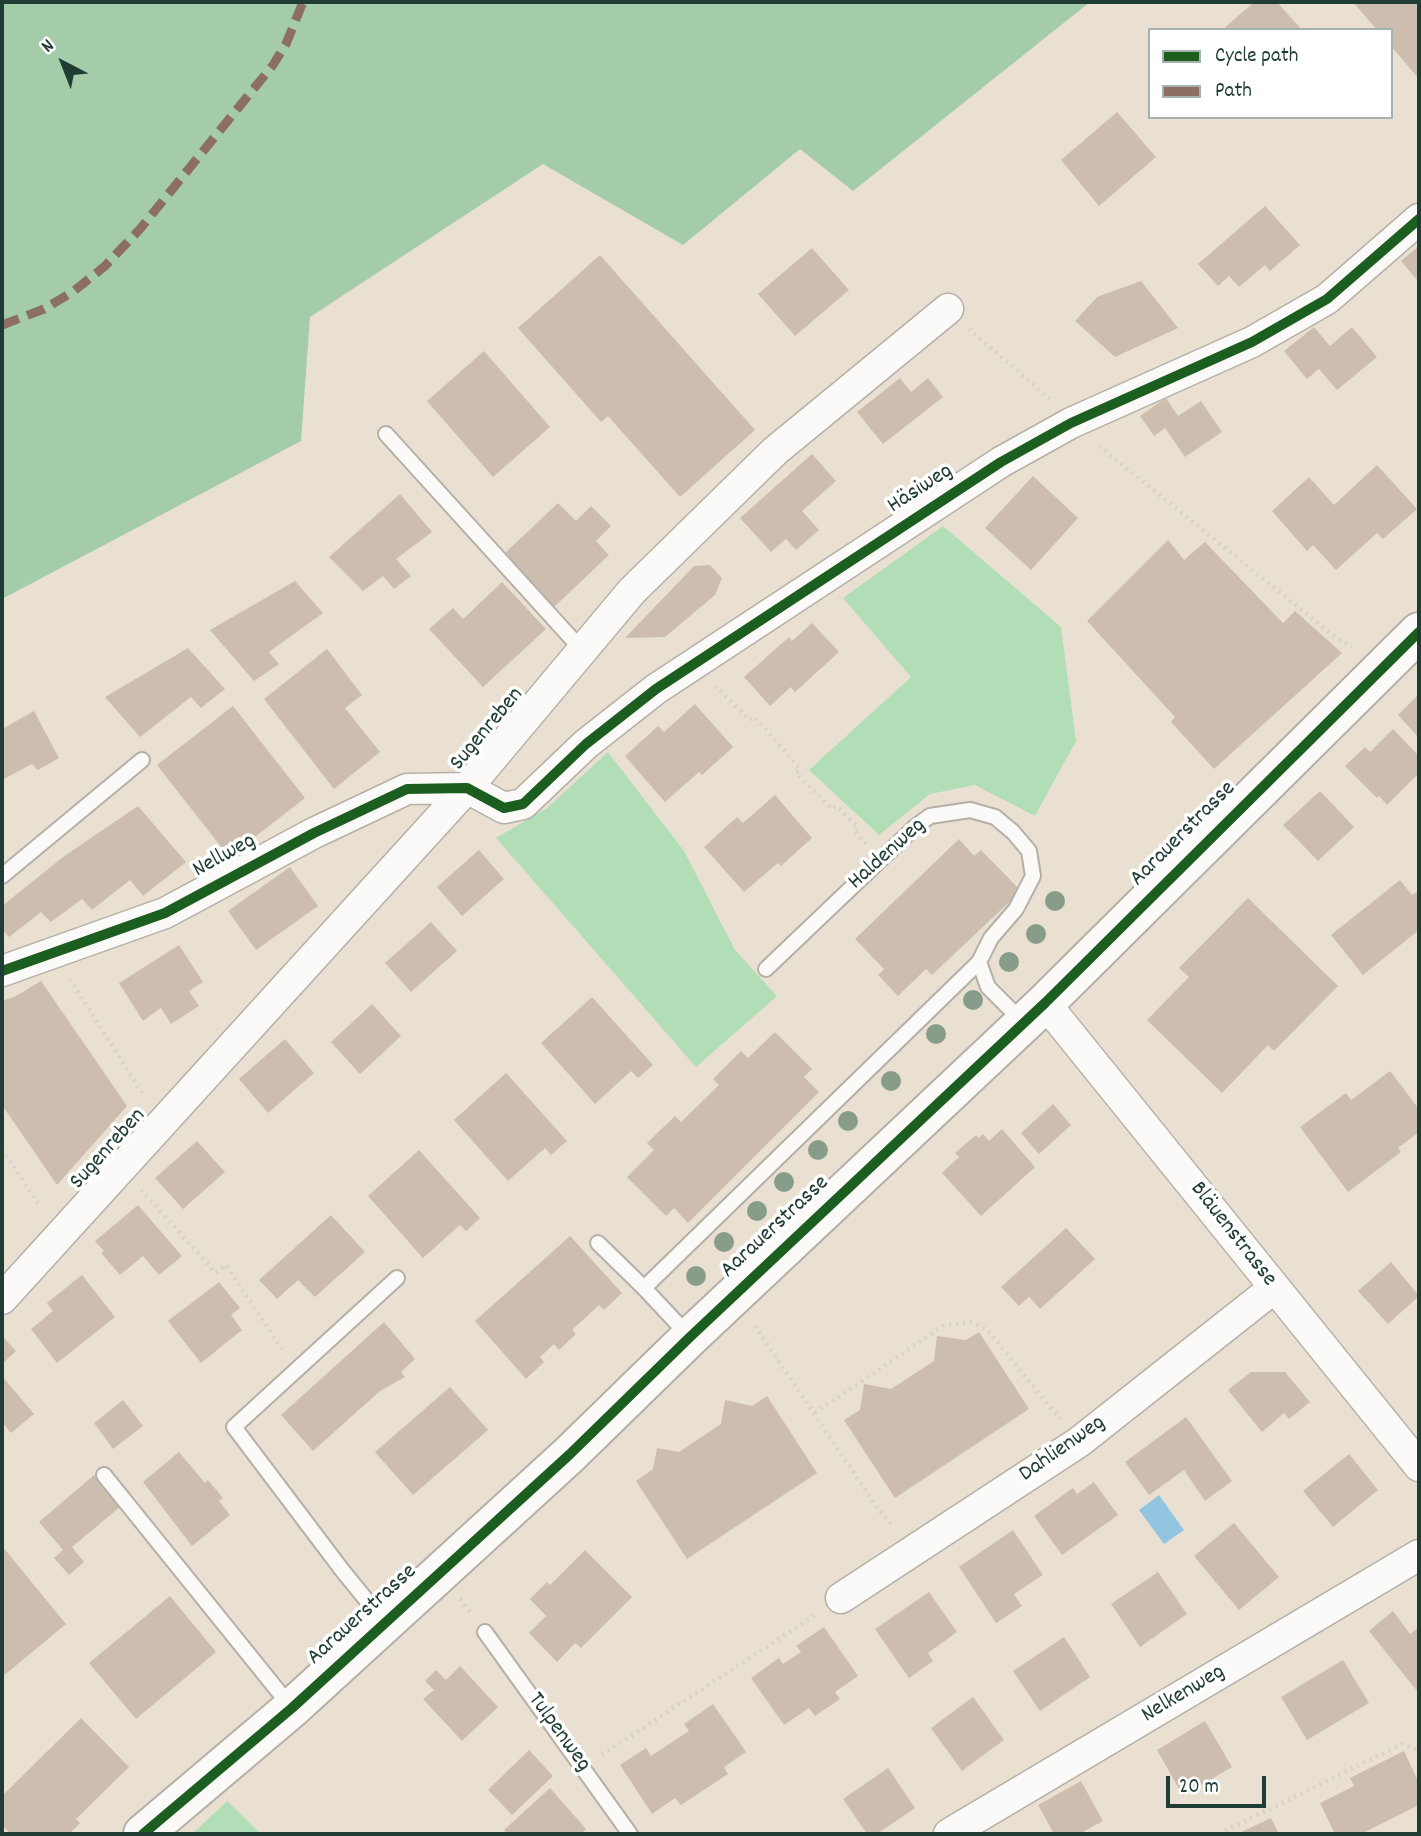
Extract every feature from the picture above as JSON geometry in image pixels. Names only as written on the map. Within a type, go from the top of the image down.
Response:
[{"type":"main road","name":"Aarauerstrasse","points":[[143,1834],[386,1625],[569,1455],[690,1337],[1035,1013],[1419,632]]},
{"type":"street","name":"Häsiweg","points":[[467,788],[504,808],[523,804],[586,744],[656,689],[1001,462],[1071,423],[1252,342],[1327,299],[1419,219]]},
{"type":"street","name":"Sugenreben","points":[[2,1299],[467,788],[632,591],[775,451],[957,318]]},
{"type":"street","name":"Nellweg","points":[[2,971],[165,914],[314,833],[407,789],[467,788]]},
{"type":"street","name":"Bläuenstrasse","points":[[1035,1013],[1145,1124],[1419,1466]]},
{"type":"street","name":"Dahlienweg","points":[[841,1598],[1079,1442],[1274,1288]]},
{"type":"street","name":"Nelkenweg","points":[[950,1834],[1419,1555]]},
{"type":"lane","points":[[386,434],[582,650]]},
{"type":"lane","points":[[2,876],[142,760]]},
{"type":"lane","name":"Haldenweg","points":[[644,1288],[979,962],[990,938],[1016,909],[1033,876],[1029,851],[1013,832],[995,817],[970,810],[949,811],[930,816],[915,827],[766,969]]},
{"type":"lane","points":[[979,962],[988,987],[1035,1013]]},
{"type":"lane","points":[[598,1243],[690,1337]]},
{"type":"lane","points":[[386,1625],[234,1427],[397,1278]]},
{"type":"lane","points":[[104,1475],[292,1708]]},
{"type":"lane","name":"Tulpenweg","points":[[485,1632],[630,1834]]},
{"type":"path","points":[[957,318],[1054,402]]},
{"type":"path","points":[[1094,441],[1330,633]]},
{"type":"path","points":[[692,665],[750,720],[755,717],[800,769],[796,773],[832,809],[836,806],[858,827],[853,831],[881,859]]},
{"type":"path","points":[[53,953],[162,1123]]},
{"type":"path","points":[[2,1149],[59,1235]]},
{"type":"path","points":[[121,1168],[216,1273],[226,1265],[286,1356],[298,1369]]},
{"type":"path","points":[[732,1298],[762,1334],[878,1509],[915,1549]]},
{"type":"path","points":[[815,1413],[943,1326],[972,1322],[987,1330],[1079,1442]]},
{"type":"path","points":[[582,1768],[841,1598]]},
{"type":"path","points":[[1219,1834],[1402,1744],[1419,1750]]},
{"type":"green space","points":[[2,2],[1090,2],[853,191],[800,149],[683,245],[543,164],[310,317],[301,441],[2,599]]},
{"type":"green space","points":[[943,526],[1061,627],[1076,741],[1035,816],[975,785],[930,794],[879,835],[809,770],[911,677],[843,598]]},
{"type":"green space","points":[[608,752],[684,851],[735,950],[777,996],[696,1067],[496,838],[547,808]]},
{"type":"green space","points":[[227,1801],[261,1834],[192,1834]]},
{"type":"water","points":[[1159,1495],[1184,1530],[1164,1544],[1139,1510]]},
{"type":"building","points":[[1254,2],[1277,2],[1300,28],[1224,28]]},
{"type":"building","points":[[1353,2],[1419,2],[1419,79],[1393,48],[1393,28],[1375,28]]},
{"type":"building","points":[[1117,112],[1156,157],[1099,206],[1061,160]]},
{"type":"building","points":[[1265,206],[1300,245],[1270,271],[1265,265],[1239,287],[1229,276],[1218,286],[1198,264]]},
{"type":"building","points":[[1419,246],[1419,282],[1401,261]]},
{"type":"building","points":[[812,248],[849,290],[795,336],[758,294]]},
{"type":"building","points":[[600,255],[755,430],[680,497],[608,416],[601,422],[518,328]]},
{"type":"building","points":[[1141,281],[1178,328],[1115,357],[1075,321],[1097,297]]},
{"type":"building","points":[[1314,327],[1330,346],[1352,327],[1377,357],[1337,390],[1319,369],[1307,379],[1284,351]]},
{"type":"building","points":[[484,351],[550,427],[493,477],[427,401]]},
{"type":"building","points":[[900,378],[911,392],[928,378],[943,397],[883,444],[857,412]]},
{"type":"building","points":[[1166,398],[1178,416],[1201,401],[1222,432],[1185,457],[1165,428],[1154,436],[1140,416]]},
{"type":"building","points":[[812,454],[836,481],[802,511],[819,530],[796,550],[786,539],[771,552],[740,518]]},
{"type":"building","points":[[1377,465],[1417,509],[1383,539],[1377,533],[1336,570],[1313,545],[1307,551],[1272,511],[1309,477],[1334,505]]},
{"type":"building","points":[[1033,476],[1078,518],[1031,570],[985,528]]},
{"type":"building","points":[[400,494],[432,532],[396,559],[411,576],[394,589],[383,576],[363,591],[329,557]]},
{"type":"building","points":[[558,503],[576,521],[591,506],[611,526],[596,541],[609,555],[553,608],[503,555]]},
{"type":"building","points":[[1168,540],[1184,560],[1205,542],[1283,623],[1295,611],[1342,653],[1214,769],[1171,722],[1175,717],[1087,621]]},
{"type":"building","points":[[710,565],[722,578],[715,595],[665,637],[625,638],[694,566]]},
{"type":"building","points":[[295,581],[323,613],[269,652],[279,664],[254,681],[210,630]]},
{"type":"building","points":[[502,582],[546,629],[483,687],[429,629],[453,608],[463,619]]},
{"type":"building","points":[[812,623],[839,652],[795,692],[791,687],[770,706],[744,677],[789,637],[792,641]]},
{"type":"building","points":[[188,648],[225,689],[201,708],[191,697],[140,737],[105,697]]},
{"type":"building","points":[[327,649],[362,695],[345,708],[380,752],[334,789],[264,699]]},
{"type":"building","points":[[1419,694],[1419,738],[1398,715]]},
{"type":"building","points":[[695,704],[733,747],[702,775],[699,772],[665,802],[625,756],[658,726],[664,732]]},
{"type":"building","points":[[233,706],[305,798],[229,857],[157,765]]},
{"type":"building","points":[[34,711],[59,758],[38,770],[32,764],[2,780],[2,729]]},
{"type":"building","points":[[1393,729],[1419,756],[1419,773],[1387,805],[1345,766],[1365,747],[1370,752]]},
{"type":"building","points":[[1320,791],[1354,827],[1318,861],[1283,825]]},
{"type":"building","points":[[775,795],[812,838],[781,866],[778,863],[744,892],[704,847],[737,817],[743,823]]},
{"type":"building","points":[[138,806],[186,862],[143,896],[130,880],[92,910],[82,899],[51,922],[41,912],[9,937],[2,929],[2,906],[63,857]]},
{"type":"building","points":[[959,839],[974,856],[981,850],[1021,891],[932,975],[926,969],[898,996],[878,975],[884,969],[855,939]]},
{"type":"building","points":[[479,850],[504,879],[462,916],[437,887]]},
{"type":"building","points":[[290,867],[318,906],[256,950],[228,911]]},
{"type":"building","points":[[1400,880],[1412,895],[1417,892],[1419,895],[1419,930],[1363,975],[1331,935]]},
{"type":"building","points":[[1248,898],[1338,986],[1274,1051],[1268,1045],[1222,1093],[1147,1020],[1189,977],[1179,968]]},
{"type":"building","points":[[431,922],[457,951],[411,992],[385,963]]},
{"type":"building","points":[[179,945],[203,982],[189,991],[199,1006],[171,1024],[161,1008],[143,1021],[119,983]]},
{"type":"building","points":[[41,981],[127,1106],[57,1185],[2,1105],[2,1001]]},
{"type":"building","points":[[592,997],[653,1065],[638,1078],[631,1071],[595,1104],[541,1043]]},
{"type":"building","points":[[372,1004],[401,1036],[360,1074],[331,1042]]},
{"type":"building","points":[[775,1032],[812,1069],[804,1077],[819,1092],[688,1223],[674,1208],[666,1216],[627,1177],[654,1150],[647,1143],[675,1116],[681,1122],[719,1085],[713,1079],[741,1051],[748,1058]]},
{"type":"building","points":[[285,1039],[314,1073],[268,1113],[239,1079]]},
{"type":"building","points":[[1390,1071],[1419,1109],[1419,1132],[1398,1148],[1401,1152],[1348,1192],[1300,1127],[1346,1093],[1351,1100]]},
{"type":"building","points":[[506,1073],[567,1141],[551,1155],[545,1148],[508,1181],[454,1120]]},
{"type":"building","points":[[1053,1104],[1071,1125],[1039,1154],[1021,1133]]},
{"type":"building","points":[[1002,1129],[1035,1167],[981,1216],[942,1173],[959,1157],[955,1153],[976,1135],[979,1138],[983,1134],[989,1141]]},
{"type":"building","points":[[197,1141],[225,1172],[183,1209],[155,1178]]},
{"type":"building","points":[[419,1150],[480,1218],[466,1231],[460,1225],[423,1258],[368,1196]]},
{"type":"building","points":[[138,1205],[182,1256],[159,1275],[143,1256],[120,1275],[101,1253],[104,1251],[95,1241]]},
{"type":"building","points":[[331,1215],[365,1252],[315,1297],[298,1280],[277,1299],[259,1280]]},
{"type":"building","points":[[1066,1228],[1095,1259],[1040,1309],[1029,1297],[1019,1306],[1001,1287]]},
{"type":"building","points":[[570,1236],[622,1293],[604,1310],[599,1305],[572,1330],[576,1334],[559,1350],[554,1344],[540,1357],[544,1362],[526,1379],[475,1321]]},
{"type":"building","points":[[1391,1262],[1419,1296],[1388,1324],[1358,1291]]},
{"type":"building","points":[[82,1275],[115,1317],[57,1363],[31,1329],[53,1311],[47,1303]]},
{"type":"building","points":[[219,1282],[240,1308],[231,1315],[242,1330],[201,1363],[168,1321]]},
{"type":"building","points":[[384,1322],[415,1359],[401,1372],[405,1377],[380,1391],[313,1451],[281,1415]]},
{"type":"building","points":[[979,1332],[1029,1409],[895,1498],[844,1420],[860,1410],[864,1384],[891,1389],[934,1361],[937,1336],[966,1340]]},
{"type":"building","points":[[3,1337],[16,1351],[2,1364],[2,1339]]},
{"type":"building","points":[[1251,1372],[1285,1372],[1310,1402],[1289,1419],[1284,1413],[1262,1432],[1228,1390]]},
{"type":"building","points":[[2,1376],[34,1414],[11,1433],[2,1422]]},
{"type":"building","points":[[450,1387],[488,1430],[413,1495],[375,1452]]},
{"type":"building","points":[[767,1396],[817,1473],[687,1559],[636,1481],[653,1469],[657,1448],[679,1452],[721,1424],[725,1400],[752,1406]]},
{"type":"building","points":[[123,1400],[143,1426],[113,1449],[94,1423]]},
{"type":"building","points":[[1186,1417],[1232,1481],[1205,1501],[1184,1470],[1149,1495],[1125,1462]]},
{"type":"building","points":[[179,1452],[205,1483],[208,1480],[223,1498],[219,1501],[230,1515],[192,1546],[143,1482]]},
{"type":"building","points":[[1349,1454],[1378,1490],[1333,1527],[1303,1491]]},
{"type":"building","points":[[94,1475],[121,1506],[72,1547],[84,1562],[69,1575],[54,1558],[63,1550],[39,1522]]},
{"type":"building","points":[[1094,1482],[1118,1515],[1062,1555],[1034,1516],[1073,1488],[1077,1494]]},
{"type":"building","points":[[1234,1523],[1279,1577],[1239,1610],[1194,1556]]},
{"type":"building","points":[[1013,1530],[1043,1575],[1014,1594],[1022,1606],[996,1623],[959,1567]]},
{"type":"building","points":[[2,1546],[66,1624],[2,1677]]},
{"type":"building","points":[[585,1550],[632,1597],[581,1648],[575,1643],[557,1662],[529,1633],[546,1616],[530,1599],[547,1582],[550,1585]]},
{"type":"building","points":[[1158,1572],[1187,1614],[1140,1647],[1111,1604]]},
{"type":"building","points":[[929,1592],[957,1632],[928,1653],[933,1661],[909,1678],[875,1629]]},
{"type":"building","points":[[170,1596],[216,1652],[136,1719],[89,1663]]},
{"type":"building","points":[[1393,1611],[1410,1634],[1419,1627],[1417,1691],[1369,1631]]},
{"type":"building","points":[[824,1627],[858,1676],[835,1692],[840,1699],[815,1716],[809,1708],[784,1725],[751,1678],[779,1658],[783,1664],[801,1652],[796,1646]]},
{"type":"building","points":[[1064,1637],[1090,1677],[1040,1711],[1013,1671]]},
{"type":"building","points":[[1343,1660],[1369,1703],[1307,1740],[1281,1697]]},
{"type":"building","points":[[460,1666],[498,1707],[462,1741],[423,1699],[434,1690],[425,1681],[436,1670],[446,1680]]},
{"type":"building","points":[[973,1697],[1004,1740],[962,1771],[931,1728]]},
{"type":"building","points":[[713,1704],[746,1752],[724,1767],[728,1774],[681,1805],[675,1798],[652,1814],[620,1765],[646,1748],[651,1756],[689,1731],[684,1724]]},
{"type":"building","points":[[81,1718],[129,1767],[76,1819],[80,1823],[69,1834],[11,1834],[2,1825],[2,1796]]},
{"type":"building","points":[[1205,1721],[1232,1767],[1183,1796],[1157,1750]]},
{"type":"building","points":[[529,1750],[553,1776],[512,1815],[488,1790]]},
{"type":"building","points":[[1404,1751],[1419,1783],[1419,1805],[1361,1834],[1335,1834],[1320,1803],[1354,1786],[1350,1778]]},
{"type":"building","points":[[888,1768],[915,1808],[877,1834],[867,1834],[843,1799]]},
{"type":"building","points":[[1081,1781],[1103,1821],[1079,1834],[1054,1834],[1038,1805]]},
{"type":"building","points":[[550,1788],[586,1829],[581,1834],[508,1834],[504,1830]]},
{"type":"building","points":[[1271,1818],[1279,1834],[1237,1834]]},
{"type":"marked path","points":[[2,325],[44,309],[74,291],[105,266],[140,229],[273,65],[286,44],[303,2]]},
{"type":"cycle path","points":[[2,971],[165,913],[314,833],[407,789],[467,788],[504,808],[523,804],[586,744],[656,689],[1001,462],[1071,423],[1252,342],[1327,299],[1419,219]]},
{"type":"cycle path","points":[[143,1834],[292,1708],[569,1455],[690,1337],[1045,1003],[1419,632]]}]
